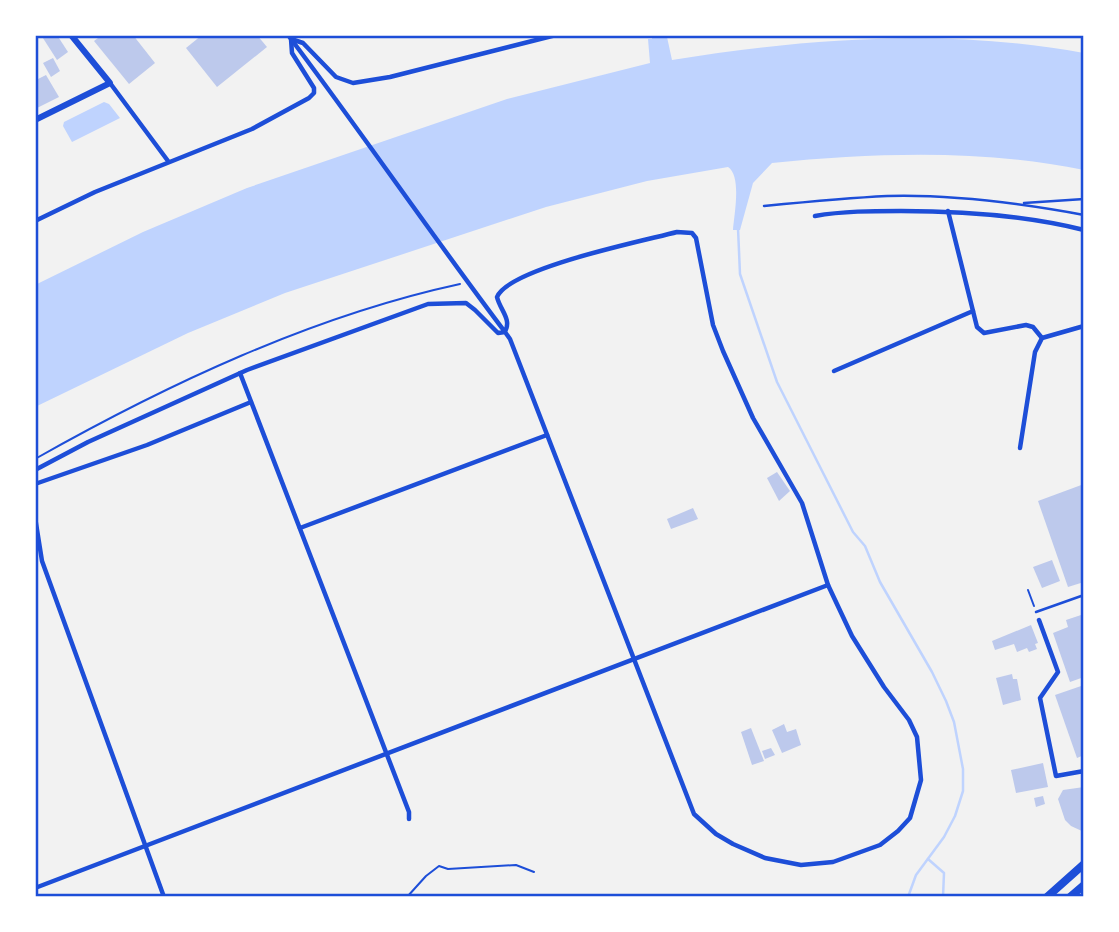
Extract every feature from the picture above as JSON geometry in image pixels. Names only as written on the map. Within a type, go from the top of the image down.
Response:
[{"type":"highway","points":[[1047,897],[1084,864]]},
{"type":"highway","points":[[1070,897],[1084,885]]},
{"type":"street","points":[[71,35],[168,162]]},
{"type":"street","points":[[289,37],[303,43],[336,77],[353,83],[390,77],[556,35]]},
{"type":"street","points":[[289,37],[510,339],[689,806],[700,821],[733,844],[775,860],[812,865],[848,859],[880,845],[910,818],[921,780],[917,737],[852,636],[828,584],[802,503],[753,418],[723,351],[713,325],[696,238],[692,233],[677,232],[556,264],[511,282],[497,297],[499,307],[507,317],[505,332]]},
{"type":"street","points":[[35,221],[95,192],[252,129],[309,97],[314,88],[292,52],[289,37]]},
{"type":"street","points":[[35,120],[110,83]]},
{"type":"street","points":[[815,216],[858,211],[948,211],[1006,215],[1084,230]]},
{"type":"street","points":[[948,211],[977,327],[984,333],[1026,325],[1033,327],[1042,338]]},
{"type":"street","points":[[35,470],[122,425],[240,373],[428,304],[466,303],[498,333],[505,332]]},
{"type":"street","points":[[834,371],[973,311]]},
{"type":"street","points":[[1020,448],[1035,352],[1042,338],[1084,326]]},
{"type":"street","points":[[240,373],[387,753],[409,812],[408,819]]},
{"type":"street","points":[[35,484],[147,444],[251,402]]},
{"type":"street","points":[[300,528],[547,435]]},
{"type":"street","points":[[35,517],[42,561],[164,897]]},
{"type":"street","points":[[35,888],[828,584]]},
{"type":"street","points":[[1039,620],[1058,671],[1040,698],[1056,776],[1084,771]]},
{"type":"lane","points":[[764,206],[889,196],[1018,203],[1084,215]]},
{"type":"lane","points":[[1018,203],[1084,200]]},
{"type":"lane","points":[[1037,612],[1084,595]]},
{"type":"path","points":[[35,459],[102,421],[248,353],[386,302],[467,283]]},
{"type":"path","points":[[1028,590],[1037,612]]},
{"type":"path","points":[[407,897],[439,866],[448,869],[516,865],[534,872]]},
{"type":"water","points":[[652,35],[667,37],[672,60],[775,46],[930,38],[1033,45],[1084,53],[1084,170],[1007,159],[928,155],[772,163],[753,183],[740,230],[733,230],[736,187],[728,167],[647,181],[546,207],[285,293],[188,333],[35,407],[35,285],[143,232],[247,188],[507,99],[650,63],[648,39],[652,39]]},
{"type":"water","points":[[104,102],[109,104],[120,118],[72,142],[63,126],[64,122]]},
{"type":"building","points":[[41,35],[57,35],[68,52],[57,60]]},
{"type":"building","points":[[102,35],[133,35],[155,63],[129,84],[94,41]]},
{"type":"building","points":[[202,35],[257,35],[267,47],[217,87],[186,48]]},
{"type":"building","points":[[53,58],[60,71],[51,77],[43,63]]},
{"type":"building","points":[[46,75],[59,97],[35,109],[36,80]]},
{"type":"building","points":[[777,472],[790,491],[779,501],[767,478]]},
{"type":"building","points":[[1084,484],[1084,582],[1068,587],[1038,501]]},
{"type":"building","points":[[693,508],[698,519],[671,529],[667,519]]},
{"type":"building","points":[[1052,560],[1060,581],[1042,588],[1033,567]]},
{"type":"building","points":[[1084,614],[1084,677],[1070,682],[1053,633],[1068,627],[1066,620]]},
{"type":"building","points":[[1031,625],[1038,643],[1035,644],[1037,649],[1029,652],[1027,648],[1017,652],[1014,644],[995,650],[992,641]]},
{"type":"building","points":[[1012,674],[1013,679],[1017,679],[1021,700],[1003,705],[996,678]]},
{"type":"building","points":[[1084,685],[1084,755],[1077,758],[1055,695]]},
{"type":"building","points":[[784,724],[787,732],[796,729],[801,745],[782,753],[772,730]]},
{"type":"building","points":[[751,728],[764,761],[752,765],[741,732]]},
{"type":"building","points":[[771,748],[775,755],[765,759],[762,751]]},
{"type":"building","points":[[1043,763],[1048,787],[1016,793],[1011,770]]},
{"type":"building","points":[[1084,787],[1084,832],[1065,820],[1058,799],[1063,790]]},
{"type":"building","points":[[1043,796],[1045,804],[1036,807],[1034,798]]},
{"type":"waterway","points":[[738,228],[740,274],[777,382],[853,532],[865,546],[880,582],[932,672],[954,722],[963,769],[963,791],[955,816],[944,837],[916,875],[908,897]]},
{"type":"waterway","points":[[928,859],[944,873],[943,897]]}]
